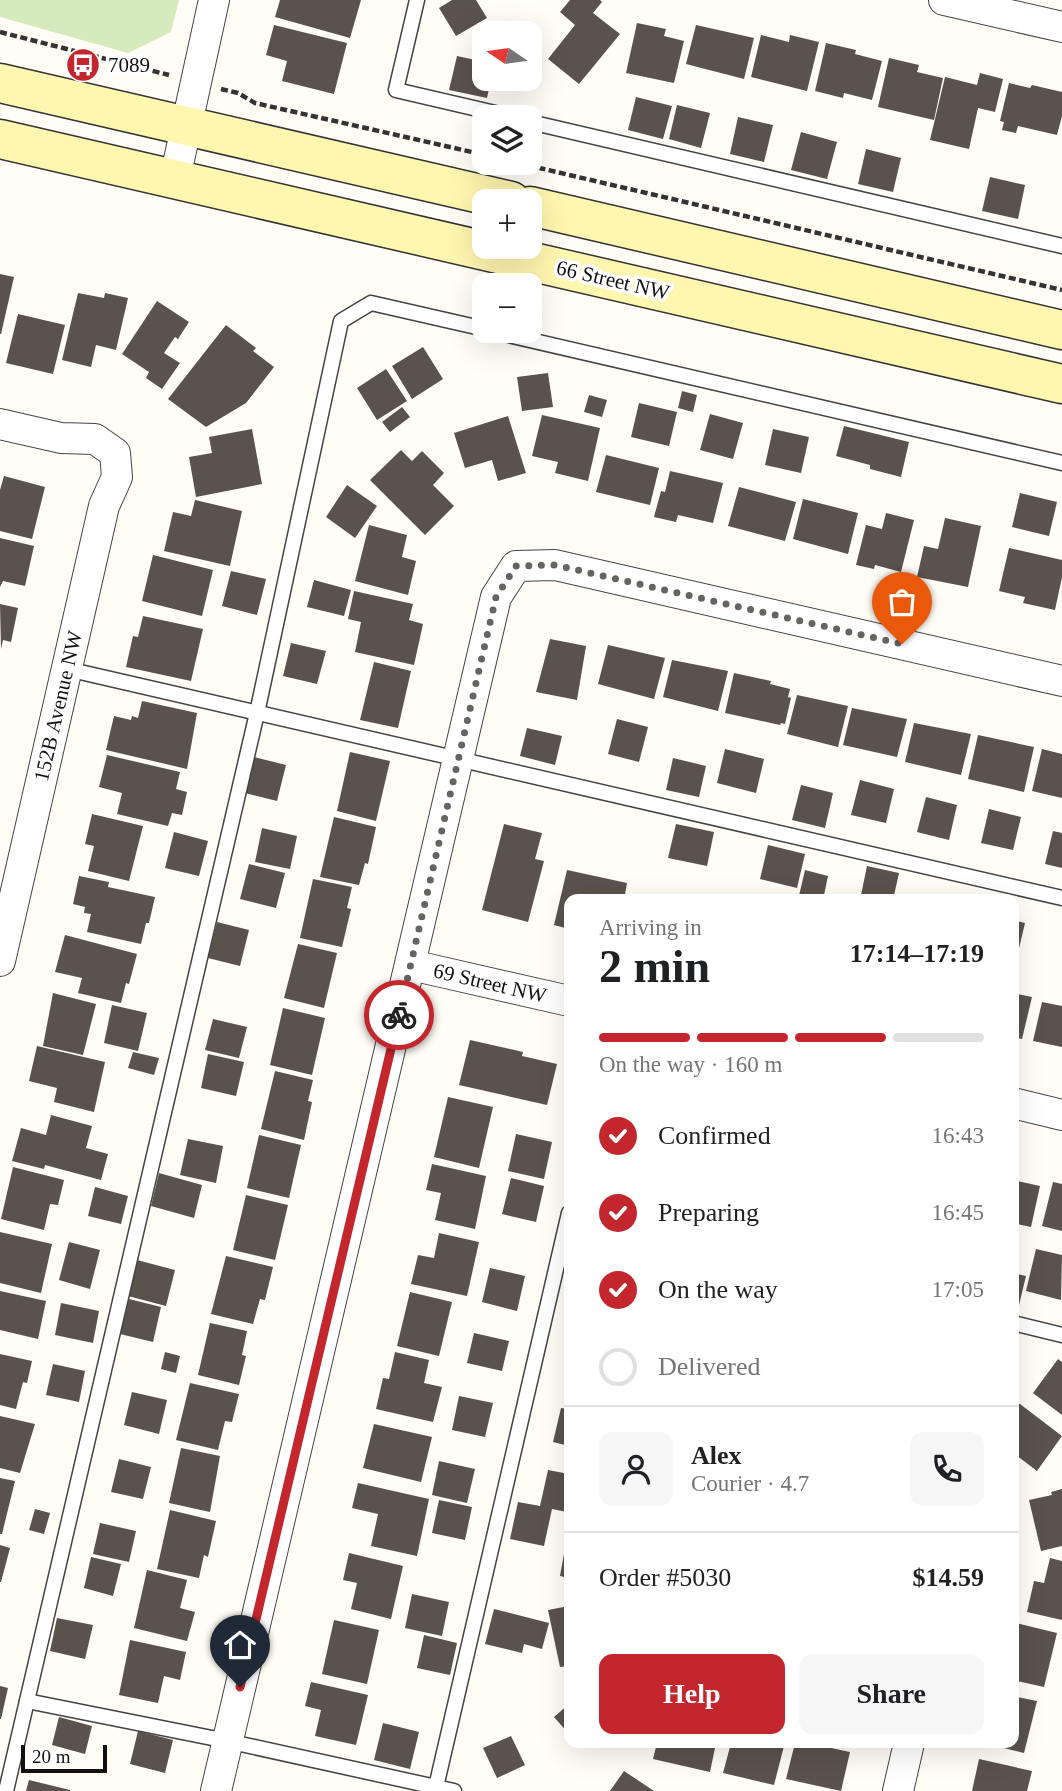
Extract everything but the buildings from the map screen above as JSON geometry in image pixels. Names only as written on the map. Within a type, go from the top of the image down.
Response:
[{"type":"main road","points":[[0,83],[472,192]]},
{"type":"main road","name":"66 Street NW","points":[[0,139],[1062,384]]},
{"type":"main road","points":[[542,209],[1062,330]]},
{"type":"street","points":[[175,178],[214,0]]},
{"type":"street","points":[[944,0],[1062,27]]},
{"type":"street","name":"152B Avenue NW","points":[[0,424],[61,438],[96,439],[115,453],[117,477],[104,506],[0,961]]},
{"type":"street","points":[[216,1791],[496,597],[516,566],[555,565],[1062,681]]},
{"type":"street","name":"69 Street NW","points":[[411,965],[564,1000]]},
{"type":"street","points":[[1019,1104],[1062,1115]]},
{"type":"street","points":[[898,1791],[908,1748]]},
{"type":"lane","points":[[417,0],[396,90],[472,108]]},
{"type":"lane","points":[[542,124],[1062,246]]},
{"type":"lane","points":[[6,1791],[257,713],[341,321],[371,303],[472,326]]},
{"type":"lane","points":[[542,343],[1062,463]]},
{"type":"lane","points":[[67,669],[1062,898]]},
{"type":"lane","points":[[436,1787],[564,1235]]},
{"type":"lane","points":[[1019,1324],[1062,1335]]},
{"type":"lane","points":[[27,1701],[227,1741],[454,1791]]},
{"type":"path","points":[[0,32],[149,71]]},
{"type":"path","points":[[238,93],[255,103],[472,152]]},
{"type":"path","points":[[542,169],[1062,290]]},
{"type":"green space","points":[[0,0],[179,0],[171,32],[128,53],[0,17]]},
{"type":"way so far","points":[[399,1015],[496,597],[516,566],[555,565],[902,644]]},
{"type":"place","name":"7089","points":[[83,65]]},
{"type":"route","points":[[240,1687],[399,1015]]}]
